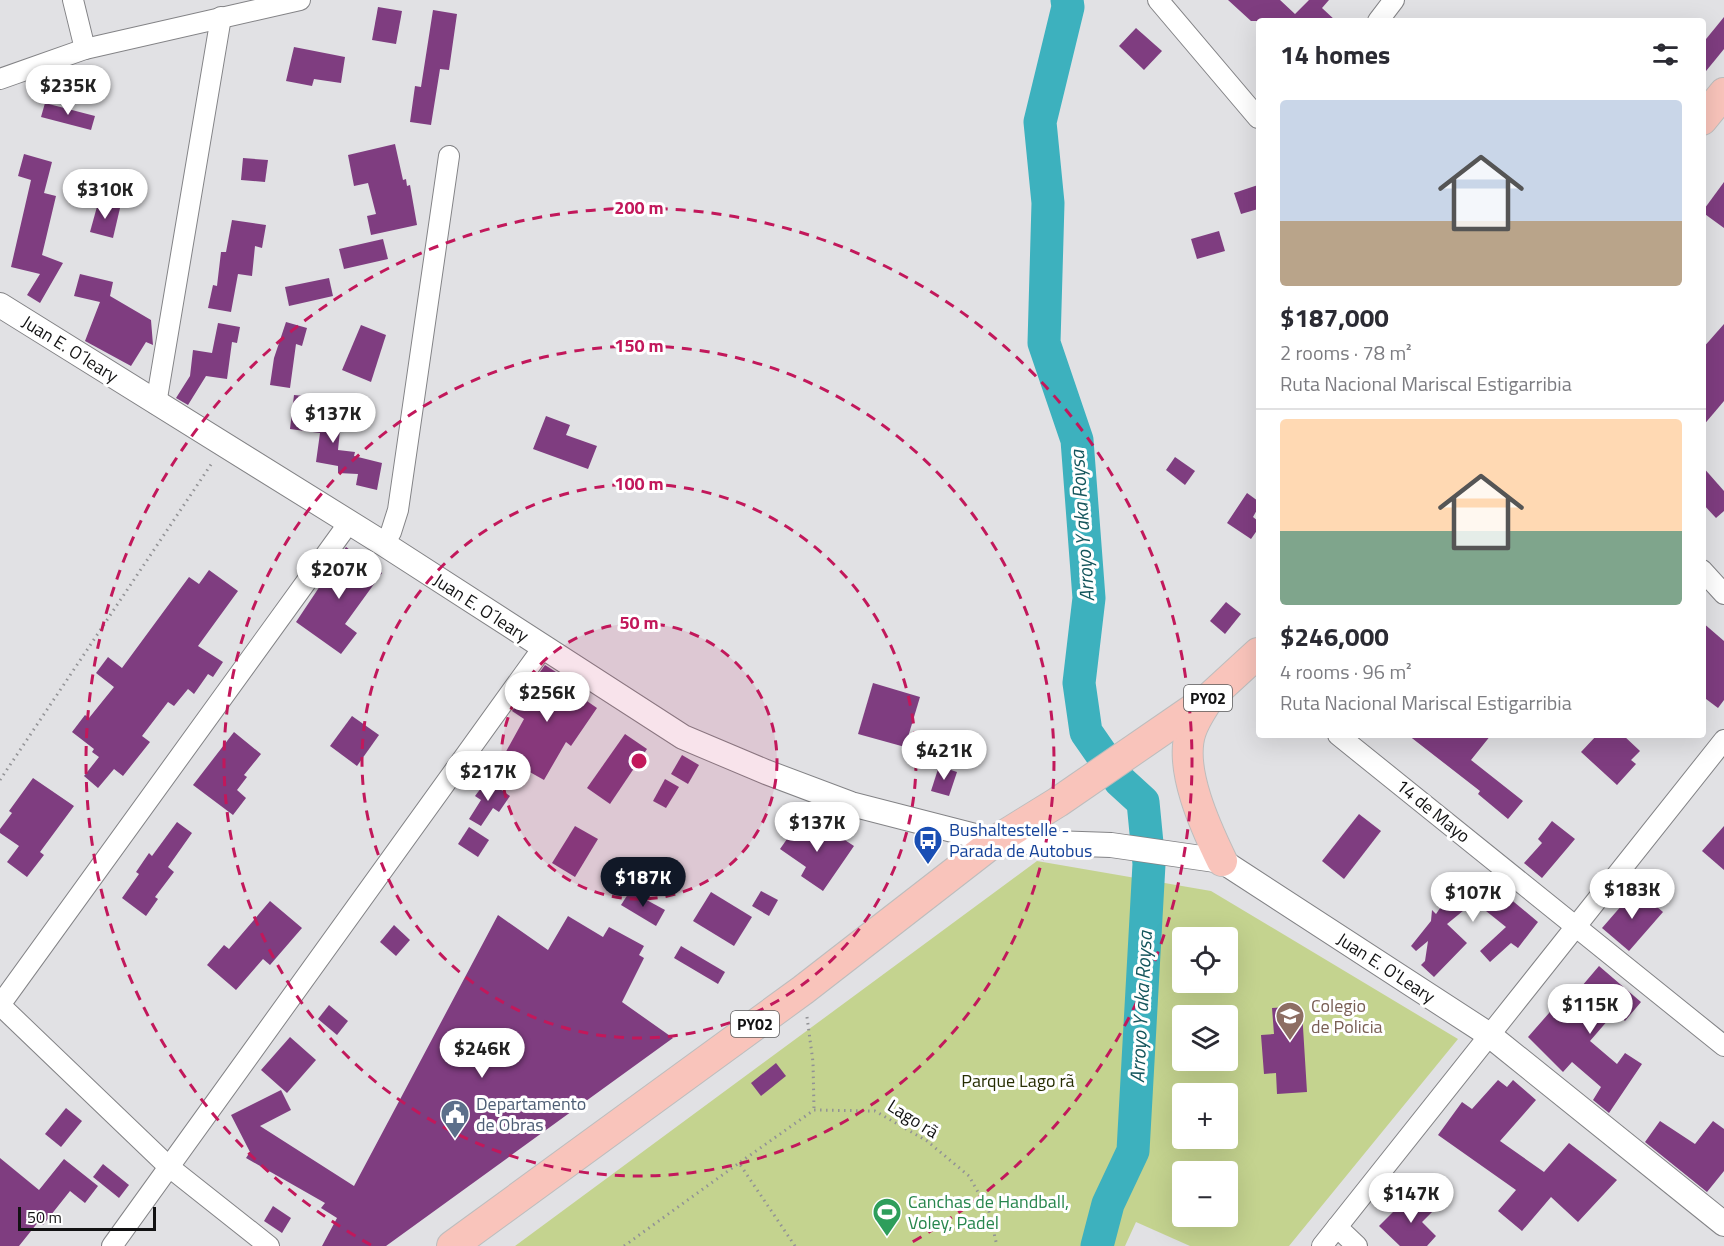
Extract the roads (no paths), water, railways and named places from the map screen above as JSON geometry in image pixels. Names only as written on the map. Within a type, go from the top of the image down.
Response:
[{"type":"main road","points":[[1706,115],[1724,93]]},
{"type":"main road","name":"PY02","points":[[452,1246],[803,990],[995,840],[1058,802],[1209,698],[1255,663]]},
{"type":"main road","points":[[1209,698],[1191,732],[1189,751],[1200,813],[1222,861]]},
{"type":"street","points":[[73,0],[85,49]]},
{"type":"street","points":[[0,81],[85,49],[298,0]]},
{"type":"street","points":[[1158,0],[1256,116]]},
{"type":"street","points":[[1380,18],[1394,0]]},
{"type":"street","points":[[156,404],[220,17]]},
{"type":"street","points":[[384,544],[392,532],[398,510],[449,156]]},
{"type":"street","name":"Juan E. O´leary","points":[[0,305],[223,447],[384,544],[542,648],[684,737],[766,772],[851,804],[995,840]]},
{"type":"street","points":[[268,1246],[168,1166],[0,1005],[348,524]]},
{"type":"street","points":[[1706,574],[1724,594]]},
{"type":"street","points":[[112,1246],[542,648]]},
{"type":"street","name":"14 de Mayo","points":[[1342,738],[1724,1047]]},
{"type":"street","points":[[1322,1246],[1488,1034],[1724,740]]},
{"type":"street","name":"Juan E. O'Leary","points":[[995,840],[1111,845],[1222,861],[1488,1034],[1724,1224]]},
{"type":"street","points":[[1337,1227],[1357,1246]]},
{"type":"waterway","name":"Arroyo Y aka Roysa","points":[[1067,0],[1068,7],[1040,122],[1048,203],[1044,343],[1077,440],[1089,598],[1079,683],[1086,732],[1120,781],[1143,802],[1149,864],[1133,1151],[1108,1204],[1097,1246]]},
{"type":"place","name":"Bushaltestelle - Parada de Autobus","points":[[928,866]]},
{"type":"place","name":"Colegio de Policia","points":[[1290,1042]]},
{"type":"place","name":"Departamento de Obras","points":[[455,1140]]},
{"type":"place","name":"Canchas de Handball, Voley, Padel","points":[[887,1238]]},
{"type":"park label","name":"Parque Lago rã","points":[[1018,1081]]}]
